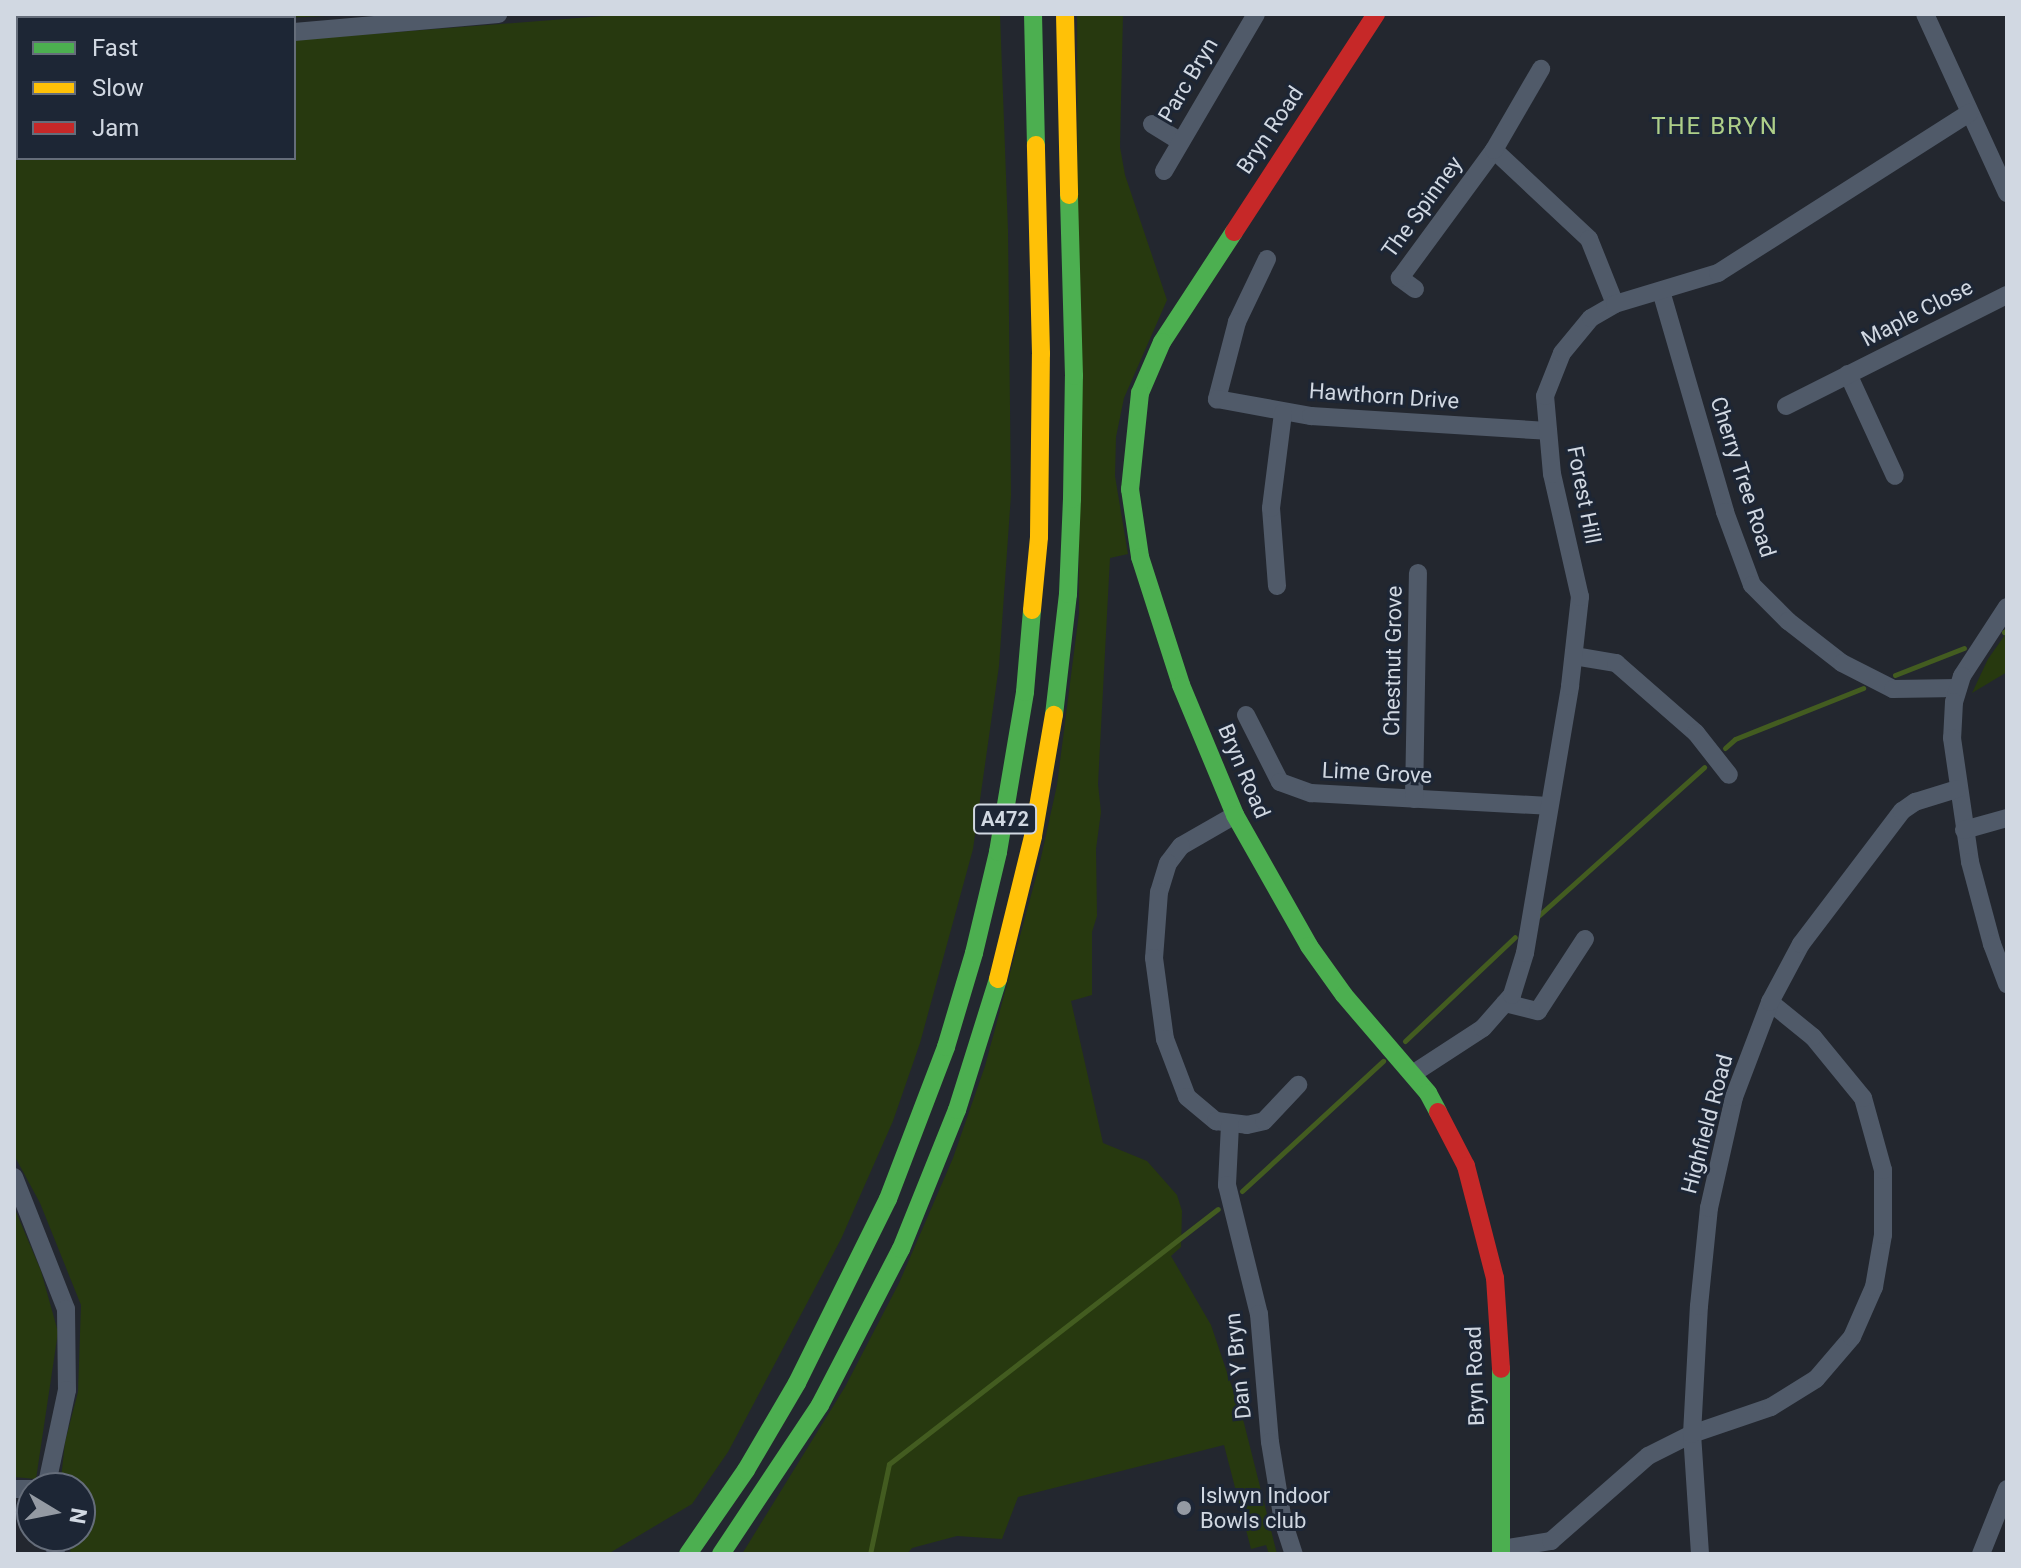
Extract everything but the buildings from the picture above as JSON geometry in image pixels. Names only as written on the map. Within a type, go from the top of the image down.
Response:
[{"type":"main road","name":"A472","points":[[688,1554],[732,1492],[797,1383],[888,1199],[946,1047],[974,953],[998,852],[1027,678],[1039,537],[1041,354],[1033,14]]},
{"type":"main road","name":"A472","points":[[721,1554],[742,1527],[820,1405],[867,1320],[901,1249],[965,1083],[996,988],[1033,836],[1057,695],[1068,594],[1072,499],[1074,376],[1065,14]]},
{"type":"main road","name":"Bryn Road","points":[[1376,14],[1162,342],[1140,393],[1134,426],[1130,489],[1140,557],[1181,685],[1235,815],[1309,946],[1344,995],[1414,1073],[1445,1122],[1466,1166],[1495,1278],[1501,1353],[1501,1551]]},
{"type":"street","points":[[296,32],[498,14]]},
{"type":"street","points":[[1925,14],[2007,193]]},
{"type":"street","name":"Parc Bryn","points":[[1164,171],[1254,15]]},
{"type":"street","name":"The Spinney","points":[[1415,289],[1400,278],[1494,150],[1541,69]]},
{"type":"street","name":"Forest Hill","points":[[1414,1073],[1483,1028],[1512,995],[1525,953],[1574,656],[1580,597],[1552,474],[1545,396],[1562,353],[1591,318],[1615,304],[1718,273],[1969,113]]},
{"type":"street","points":[[1152,124],[1179,141]]},
{"type":"street","name":"The Spinney","points":[[1494,150],[1589,239],[1615,304]]},
{"type":"street","name":"Hawthorn Drive","points":[[1267,259],[1237,322],[1217,399],[1283,413],[1548,431]]},
{"type":"street","name":"Cherry Tree Road","points":[[1661,291],[1725,512],[1752,585],[1788,621],[1842,663],[1893,689],[1958,688]]},
{"type":"street","name":"Maple Close","points":[[1786,406],[2007,295]]},
{"type":"street","name":"Maple Close","points":[[1848,374],[1895,476]]},
{"type":"street","points":[[1277,586],[1271,508],[1283,413]]},
{"type":"street","name":"Chestnut Grove","points":[[1414,799],[1418,573]]},
{"type":"street","points":[[2007,607],[1975,652],[1958,688],[1952,738],[1964,830],[1981,906],[2007,984]]},
{"type":"street","points":[[1574,656],[1616,663],[1696,733],[1729,775]]},
{"type":"street","name":"Lime Grove","points":[[1246,715],[1280,782],[1311,793],[1549,806]]},
{"type":"street","name":"Highfield Road","points":[[1700,1554],[1692,1434],[1699,1306],[1709,1208],[1734,1097],[1770,1002],[1801,944],[1902,811],[1915,802],[1957,789]]},
{"type":"street","points":[[1235,815],[1181,846],[1168,863],[1159,892],[1154,947],[1157,998],[1165,1039],[1187,1097],[1204,1114],[1230,1125],[1264,1121],[1298,1085]]},
{"type":"street","points":[[1964,830],[2007,818]]},
{"type":"street","points":[[1505,1003],[1538,1011],[1585,939]]},
{"type":"street","points":[[1501,1551],[1551,1541],[1648,1456],[1692,1434],[1771,1407],[1816,1379],[1852,1337],[1874,1287],[1883,1235],[1883,1170],[1863,1098],[1813,1037],[1770,1002]]},
{"type":"street","name":"Dan Y Bryn","points":[[1230,1125],[1227,1185],[1259,1314],[1270,1442],[1283,1521],[1294,1554]]},
{"type":"street","points":[[14,1177],[66,1309],[67,1390],[49,1472]]},
{"type":"street","points":[[1981,1554],[2007,1489]]},
{"type":"green space","points":[[14,14],[368,14],[296,17],[16,16],[14,26]]},
{"type":"green space","points":[[629,14],[1000,14],[1008,230],[1011,495],[999,666],[973,849],[920,1043],[893,1121],[841,1239],[728,1452],[692,1504],[608,1554],[71,1554],[96,1552],[96,1472],[62,1472],[65,1442],[78,1392],[81,1305],[40,1203],[14,1155],[14,57],[16,160],[296,160],[296,40]]},
{"type":"green space","points":[[1077,14],[1123,14],[1120,147],[1125,175],[1167,300],[1124,398],[1116,437],[1115,476],[1128,554],[1110,558],[1098,784],[1101,812],[1096,849],[1097,916],[1092,932],[1092,995],[1071,1001],[1103,1143],[1147,1161],[1177,1195],[1182,1211],[1181,1247],[1171,1256],[1211,1325],[1244,1423],[1277,1554],[1269,1554],[1266,1545],[1251,1549],[1224,1445],[1018,1497],[1002,1539],[957,1536],[912,1548],[907,1554],[742,1554],[845,1387],[899,1283],[953,1158],[985,1066],[1040,862],[1057,785],[1079,613]]},
{"type":"green space","points":[[2007,632],[2007,672],[1972,693],[1988,659]]},
{"type":"green space","points":[[14,1207],[41,1271],[58,1332],[37,1472],[16,1472],[14,1477]]},
{"type":"waterway","points":[[1895,675],[1964,648]]},
{"type":"waterway","points":[[1725,748],[1735,739],[1863,688]]},
{"type":"waterway","points":[[1536,918],[1704,767]]},
{"type":"waterway","points":[[1405,1041],[1515,937]]},
{"type":"waterway","points":[[1242,1191],[1383,1061]]},
{"type":"waterway","points":[[870,1554],[889,1464],[1218,1209]]},
{"type":"traffic: fast","points":[[1033,14],[1036,145]]},
{"type":"traffic: fast","points":[[1054,715],[1068,594],[1072,499],[1074,376],[1069,195]]},
{"type":"traffic: fast","points":[[1234,232],[1162,342],[1140,393],[1130,489],[1140,557],[1181,685],[1235,815],[1309,946],[1344,995],[1428,1093],[1438,1112]]},
{"type":"traffic: fast","points":[[688,1554],[746,1470],[797,1383],[888,1199],[946,1047],[974,953],[998,852],[1025,692],[1032,610]]},
{"type":"traffic: fast","points":[[721,1554],[820,1405],[901,1249],[957,1110],[998,979]]},
{"type":"traffic: fast","points":[[1501,1369],[1501,1554]]},
{"type":"traffic: slow","points":[[1065,14],[1069,195]]},
{"type":"traffic: slow","points":[[1032,610],[1039,537],[1041,354],[1036,145]]},
{"type":"traffic: slow","points":[[998,979],[1033,836],[1054,715]]},
{"type":"traffic: jam","points":[[1234,232],[1376,14]]},
{"type":"traffic: jam","points":[[1438,1112],[1466,1166],[1495,1278],[1501,1369]]},
{"type":"place","name":"Islwyn Indoor Bowls club","points":[[1184,1508]]},
{"type":"district","name":"THE BRYN","points":[[1715,127]]}]
